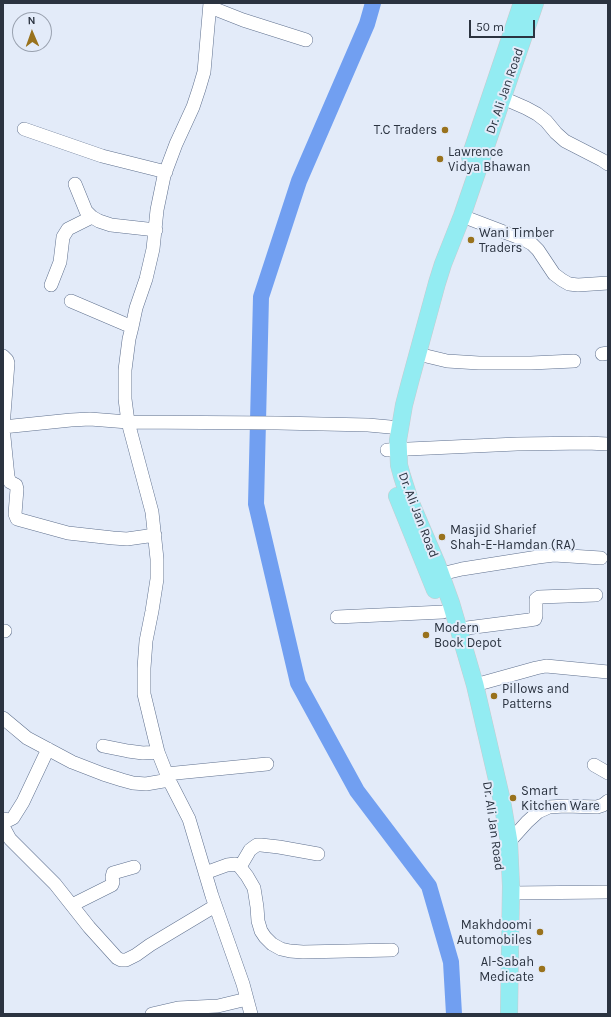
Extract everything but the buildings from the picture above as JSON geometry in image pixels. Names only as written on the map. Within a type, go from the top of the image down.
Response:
[{"type":"main road","name":"Dr. Ali Jan Road","points":[[500,1014],[500,884],[498,845],[491,803],[465,688],[447,621],[409,529],[389,473],[393,450],[398,440],[404,405],[437,283],[462,216],[522,3]]},
{"type":"main road","name":"Dr. Ali Jan Road","points":[[509,1014],[509,842],[502,801],[475,684],[459,629],[441,574],[422,526],[410,501],[393,450],[390,427],[423,298],[497,96],[535,3]]},
{"type":"street","points":[[250,1014],[243,984],[215,906],[189,819],[168,777],[158,752],[144,694],[146,641],[157,579],[158,559],[152,512],[128,422],[125,399],[125,370],[129,339],[136,308],[146,278],[153,249],[157,210],[161,190],[176,144],[193,107],[204,72],[210,5],[243,20],[306,40]]},
{"type":"street","points":[[497,96],[537,114],[546,121],[565,141],[598,157],[608,164]]},
{"type":"street","points":[[24,129],[102,156],[166,172]]},
{"type":"street","points":[[74,184],[86,211],[99,221],[111,225],[156,230]]},
{"type":"street","points":[[462,216],[532,244],[538,250],[554,274],[570,284],[578,285],[608,283]]},
{"type":"street","points":[[51,285],[60,262],[63,237],[68,229],[92,217]]},
{"type":"street","points":[[71,301],[132,327]]},
{"type":"street","points":[[418,354],[447,361],[479,364],[574,361]]},
{"type":"street","points":[[3,356],[8,363],[3,427],[8,477],[10,482],[17,488],[15,514],[17,519],[68,533],[106,538],[128,539],[155,535]]},
{"type":"street","points":[[3,427],[90,419],[128,422],[390,427]]},
{"type":"street","points":[[393,450],[525,444],[608,444]]},
{"type":"street","points":[[441,574],[462,569],[554,555],[601,558]]},
{"type":"street","points":[[459,629],[535,619],[536,599],[538,597],[596,595]]},
{"type":"street","points":[[337,617],[443,612]]},
{"type":"street","points":[[475,684],[546,666],[608,672]]},
{"type":"street","points":[[3,718],[27,738],[72,762],[122,780],[146,784],[168,777],[267,764]]},
{"type":"street","points":[[103,746],[143,753],[158,752]]},
{"type":"street","points":[[48,749],[23,802],[13,818],[9,820],[4,819],[4,828],[10,839],[55,884],[117,958],[126,960],[136,956],[150,945],[215,906]]},
{"type":"street","points":[[594,765],[608,773]]},
{"type":"street","points":[[509,842],[538,812],[549,807],[596,807],[608,801]]},
{"type":"street","points":[[240,867],[250,850],[257,845],[279,847],[318,854]]},
{"type":"street","points":[[205,873],[227,865],[235,864],[240,867],[254,888],[258,921],[261,931],[272,944],[281,949],[303,952],[392,950]]},
{"type":"street","points":[[72,905],[112,885],[113,873],[134,867]]},
{"type":"street","points":[[510,893],[608,892]]},
{"type":"street","points":[[152,1014],[171,1012],[178,1008],[218,1006],[247,999]]},
{"type":"waterway","points":[[373,3],[367,24],[299,181],[261,297],[256,504],[298,683],[357,791],[429,886],[451,962],[454,1014]]},
{"type":"place","name":"T.C Traders","points":[[445,130]]},
{"type":"place","name":"Lawrence Vidya Bhawan","points":[[440,159]]},
{"type":"place","name":"Wani Timber Traders","points":[[471,240]]},
{"type":"place","name":"Masjid Sharief Shah-E-Hamdan (RA)","points":[[442,537]]},
{"type":"place","name":"Modern Book Depot","points":[[426,635]]},
{"type":"place","name":"Pillows and Patterns","points":[[494,696]]},
{"type":"place","name":"Smart Kitchen Ware","points":[[513,798]]},
{"type":"place","name":"Makhdoomi Automobiles","points":[[540,932]]},
{"type":"place","name":"Al-Sabah Medicate","points":[[542,969]]}]
